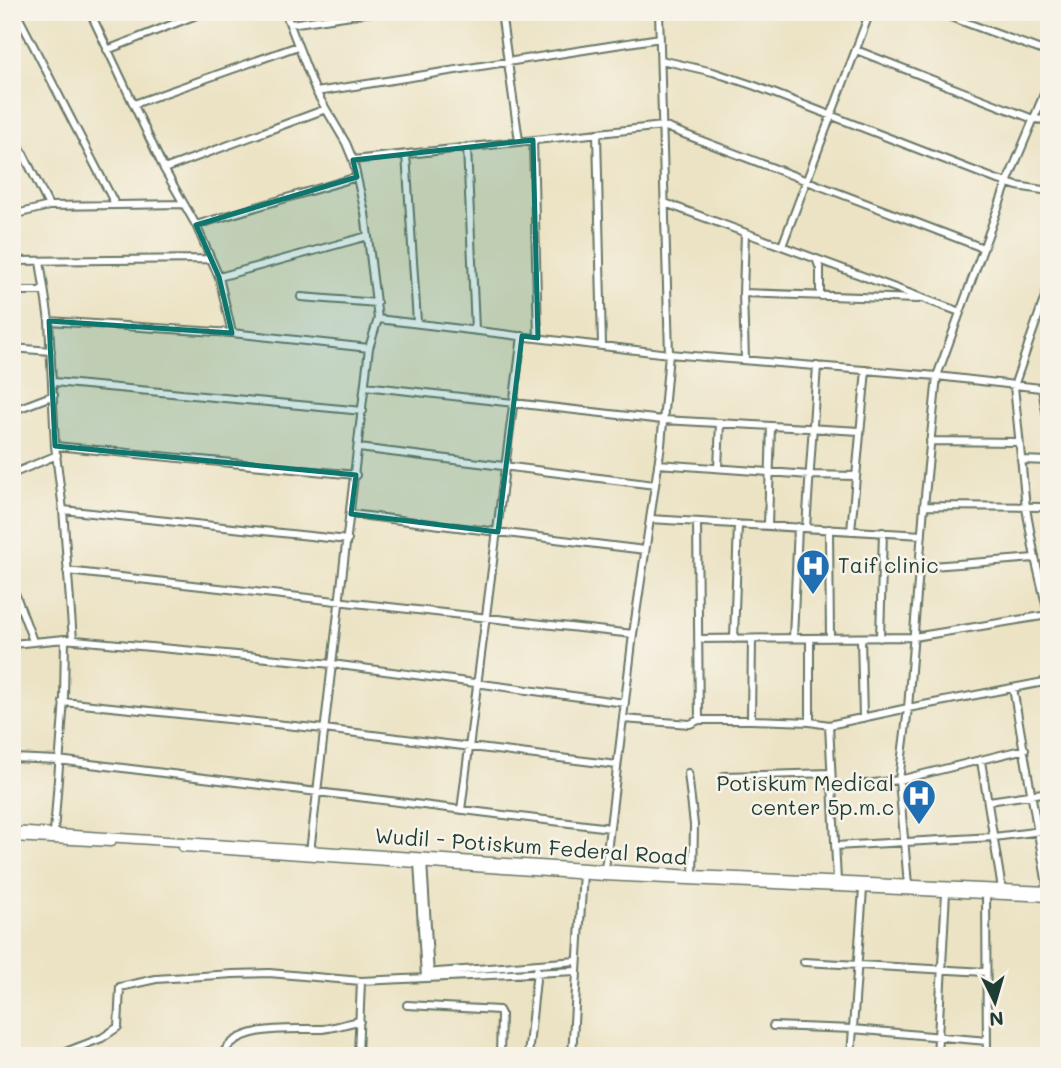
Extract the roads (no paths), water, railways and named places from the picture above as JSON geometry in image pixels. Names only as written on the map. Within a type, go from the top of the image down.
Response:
[{"type":"main road","name":"Wudil - Potiskum Federal Road","points":[[12,831],[421,861],[863,889],[986,892],[1002,888],[1048,891]]},
{"type":"main road","name":"Wudil - Potiskum Federal Road","points":[[12,837],[60,835]]},
{"type":"main road","name":"Wudil - Potiskum Federal Road","points":[[583,871],[605,869],[693,878],[837,881],[1049,897]]},
{"type":"street","points":[[16,12],[116,205]]},
{"type":"street","points":[[90,12],[164,169],[196,225],[219,277],[232,333]]},
{"type":"street","points":[[107,50],[204,12]]},
{"type":"street","points":[[285,12],[316,92],[353,160],[368,236],[379,318],[369,348],[310,852]]},
{"type":"street","points":[[290,24],[372,12]]},
{"type":"street","points":[[501,12],[519,141]]},
{"type":"street","points":[[605,869],[633,634],[658,464],[669,354],[659,12]]},
{"type":"street","points":[[782,246],[870,12]]},
{"type":"street","points":[[937,12],[1049,53]]},
{"type":"street","points":[[316,92],[660,38]]},
{"type":"street","points":[[134,104],[298,46]]},
{"type":"street","points":[[856,50],[1034,119],[1049,120]]},
{"type":"street","points":[[661,60],[713,72],[1007,183],[1049,191]]},
{"type":"street","points":[[908,885],[899,780],[908,708],[937,376],[1007,183],[1049,82]]},
{"type":"street","points":[[164,169],[326,109]]},
{"type":"street","points":[[353,160],[663,126],[983,248]]},
{"type":"street","points":[[12,131],[49,206]]},
{"type":"street","points":[[597,133],[602,346]]},
{"type":"street","points":[[533,140],[538,338]]},
{"type":"street","points":[[467,147],[475,330]]},
{"type":"street","points":[[406,154],[417,322]]},
{"type":"street","points":[[196,225],[357,177]]},
{"type":"street","points":[[12,215],[49,206],[184,204]]},
{"type":"street","points":[[665,204],[960,312]]},
{"type":"street","points":[[745,233],[745,360]]},
{"type":"street","points":[[219,277],[368,236]]},
{"type":"street","points":[[12,261],[211,259]]},
{"type":"street","points":[[40,261],[49,321],[55,446],[73,640]]},
{"type":"street","points":[[817,261],[820,270],[820,296]]},
{"type":"street","points":[[698,639],[914,638],[1049,616],[1026,508],[1014,386],[1048,289]]},
{"type":"street","points":[[12,291],[44,291]]},
{"type":"street","points":[[743,293],[926,300]]},
{"type":"street","points":[[300,297],[377,303]]},
{"type":"street","points":[[379,318],[669,354],[937,376],[1046,389],[1049,428]]},
{"type":"street","points":[[49,321],[232,333],[369,348]]},
{"type":"street","points":[[461,810],[522,336]]},
{"type":"street","points":[[12,348],[51,351]]},
{"type":"street","points":[[806,528],[817,366]]},
{"type":"street","points":[[851,531],[866,370]]},
{"type":"street","points":[[54,382],[363,411]]},
{"type":"street","points":[[365,386],[663,420],[860,431]]},
{"type":"street","points":[[12,411],[54,395]]},
{"type":"street","points":[[718,468],[720,423]]},
{"type":"street","points":[[768,526],[771,426]]},
{"type":"street","points":[[930,441],[1019,443]]},
{"type":"street","points":[[55,446],[356,475]]},
{"type":"street","points":[[359,448],[655,485]]},
{"type":"street","points":[[12,474],[57,455]]},
{"type":"street","points":[[1021,460],[1049,461]]},
{"type":"street","points":[[658,464],[856,476]]},
{"type":"street","points":[[924,506],[1049,507]]},
{"type":"street","points":[[63,510],[348,540]]},
{"type":"street","points":[[351,514],[645,551]]},
{"type":"street","points":[[650,519],[922,535]]},
{"type":"street","points":[[697,522],[699,720]]},
{"type":"street","points":[[734,639],[738,524]]},
{"type":"street","points":[[793,638],[798,527]]},
{"type":"street","points":[[830,529],[830,638]]},
{"type":"street","points":[[880,638],[883,532]]},
{"type":"street","points":[[919,567],[1035,558]]},
{"type":"street","points":[[67,571],[633,634]]},
{"type":"street","points":[[1039,574],[1049,572]]},
{"type":"street","points":[[12,585],[33,640]]},
{"type":"street","points":[[810,638],[810,722]]},
{"type":"street","points":[[861,638],[863,718]]},
{"type":"street","points":[[12,644],[65,639],[332,664],[625,703]]},
{"type":"street","points":[[60,835],[58,760],[65,639]]},
{"type":"street","points":[[751,720],[752,639]]},
{"type":"street","points":[[623,719],[690,724],[699,720],[810,722],[829,726],[1049,681]]},
{"type":"street","points":[[1013,688],[1048,891]]},
{"type":"street","points":[[63,702],[324,729],[617,765]]},
{"type":"street","points":[[829,726],[837,881]]},
{"type":"street","points":[[831,788],[899,780],[1024,749]]},
{"type":"street","points":[[12,758],[58,760],[610,828]]},
{"type":"street","points":[[981,761],[1002,888]]},
{"type":"street","points":[[688,772],[694,824],[693,878]]},
{"type":"street","points":[[724,776],[831,773]]},
{"type":"street","points":[[989,801],[1049,792]]},
{"type":"street","points":[[835,846],[993,837],[1049,830]]},
{"type":"street","points":[[421,861],[428,976]]},
{"type":"street","points":[[572,1056],[583,871]]},
{"type":"street","points":[[851,1056],[863,889]]},
{"type":"street","points":[[937,1056],[946,892]]},
{"type":"street","points":[[986,892],[987,1056]]},
{"type":"street","points":[[55,1056],[102,1038],[118,1027],[120,987],[156,979],[269,973],[361,981],[577,961]]},
{"type":"street","points":[[804,962],[986,972]]},
{"type":"street","points":[[528,1056],[537,965]]},
{"type":"street","points":[[428,976],[577,971]]},
{"type":"street","points":[[358,1056],[361,981]]},
{"type":"street","points":[[407,1004],[499,1010],[500,1056]]},
{"type":"street","points":[[222,1056],[231,1042],[240,1036],[290,1028],[322,1029],[360,1021]]},
{"type":"street","points":[[773,1026],[853,1029],[987,1041]]},
{"type":"place","name":"Taif clinic","points":[[813,596]]},
{"type":"place","name":"Potiskum Medical center 5p.m.c","points":[[919,826]]}]
